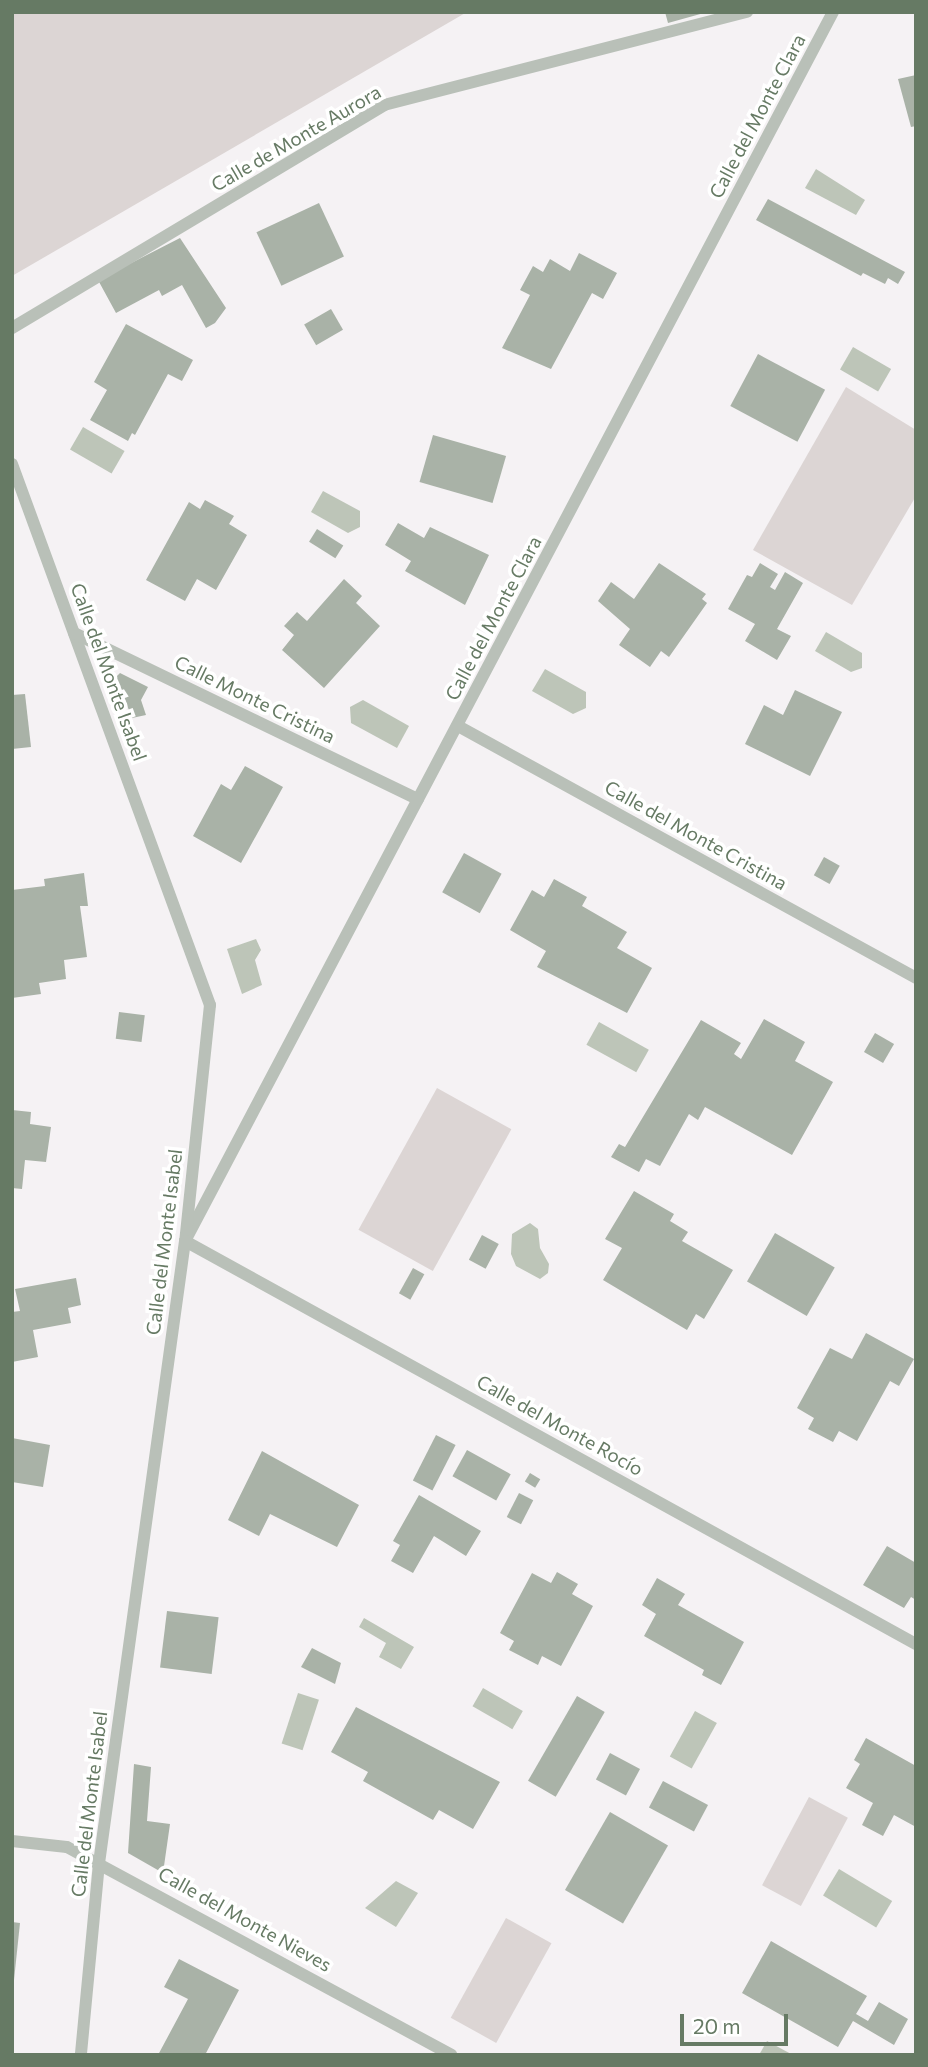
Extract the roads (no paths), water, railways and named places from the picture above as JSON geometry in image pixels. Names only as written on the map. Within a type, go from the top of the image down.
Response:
[{"type":"street","name":"Calle de Monte Aurora","points":[[12,328],[384,105],[747,12]]},
{"type":"street","name":"Calle del Monte Clara","points":[[185,1241],[833,12]]},
{"type":"street","name":"Calle del Monte Isabel","points":[[12,464],[210,1005],[185,1241],[99,1863],[81,2055]]},
{"type":"street","name":"Calle Monte Cristina","points":[[74,633],[418,799]]},
{"type":"street","name":"Calle del Monte Cristina","points":[[458,726],[916,978]]},
{"type":"street","name":"Calle del Monte Rocío","points":[[185,1241],[916,1644]]},
{"type":"street","name":"Calle del Monte Nieves","points":[[12,1841],[66,1847],[99,1863],[451,2055]]}]
